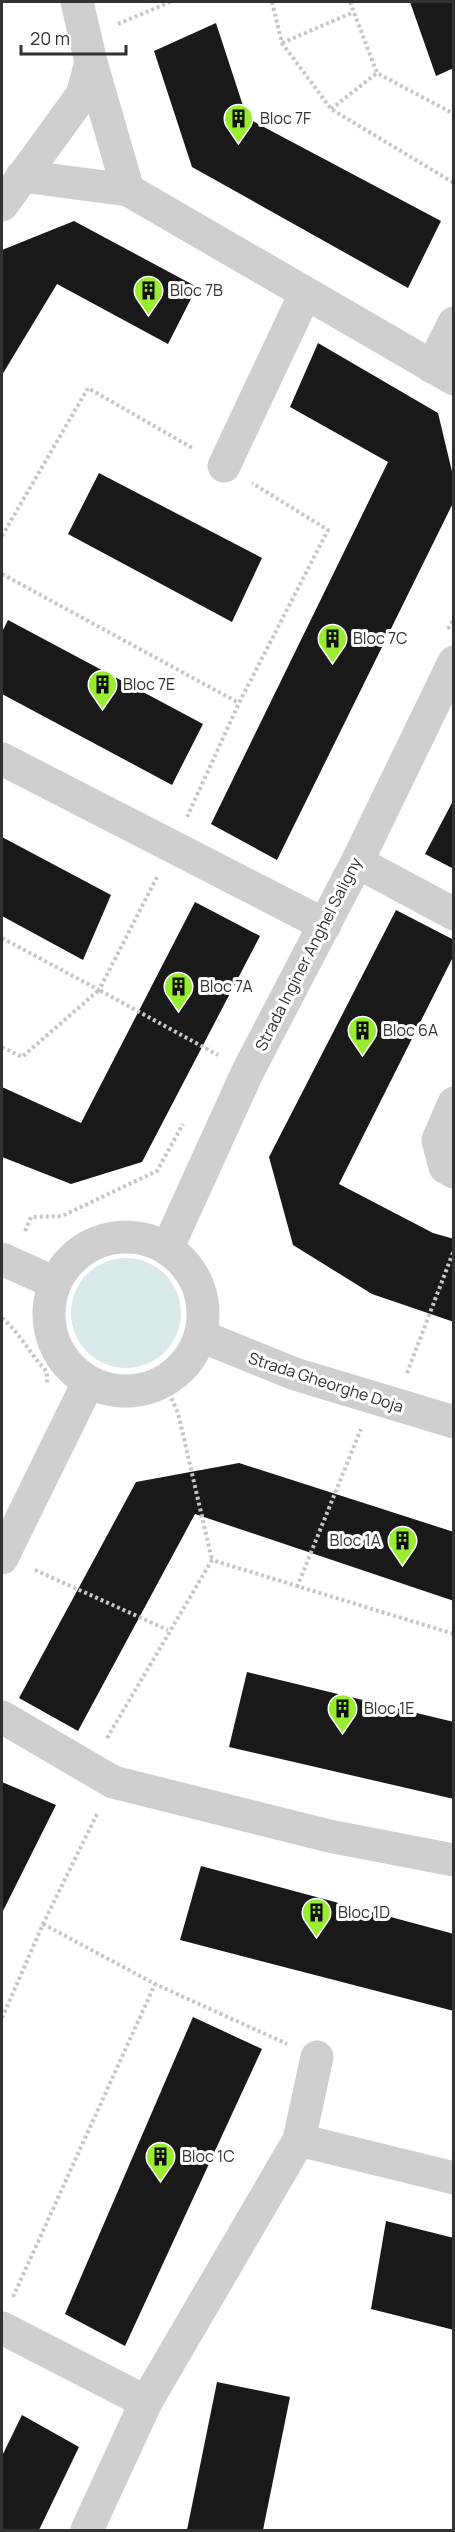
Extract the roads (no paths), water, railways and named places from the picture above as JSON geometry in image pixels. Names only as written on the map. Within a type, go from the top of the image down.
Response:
[{"type":"street","points":[[77,2],[128,190]]},
{"type":"street","points":[[2,206],[82,95],[89,50]]},
{"type":"street","points":[[22,176],[128,190],[443,373],[453,323]]},
{"type":"street","points":[[224,466],[305,294]]},
{"type":"street","name":"Strada Inginer Anghel Saligny","points":[[167,1249],[248,1071],[357,862],[453,662]]},
{"type":"street","points":[[2,759],[325,925]]},
{"type":"street","points":[[357,862],[453,914]]},
{"type":"street","points":[[453,1103],[438,1140],[445,1167],[453,1172]]},
{"type":"street","points":[[133,1237],[156,1243],[167,1249],[182,1261],[194,1278],[203,1306],[201,1336],[193,1354],[180,1370],[164,1382],[139,1391],[113,1391],[88,1383],[63,1359],[56,1349],[49,1328],[48,1305],[55,1283],[68,1263],[86,1248],[109,1238],[133,1237]]},
{"type":"street","points":[[7,1261],[55,1283]]},
{"type":"street","name":"Strada Gheorghe Doja","points":[[201,1336],[295,1374],[453,1422]]},
{"type":"street","points":[[2,1557],[88,1383]]},
{"type":"street","points":[[2,1717],[101,1774],[329,1836],[453,1860]]},
{"type":"street","points":[[87,2530],[146,2402],[299,2139],[316,2057]]},
{"type":"street","points":[[299,2139],[453,2178]]},
{"type":"street","points":[[6,2314],[146,2402]]},
{"type":"place","name":"Bloc 7F","points":[[239,144]]},
{"type":"place","name":"Bloc 7B","points":[[149,316]]},
{"type":"place","name":"Bloc 7C","points":[[332,664]]},
{"type":"place","name":"Bloc 7E","points":[[102,710]]},
{"type":"place","name":"Bloc 7A","points":[[179,1012]]},
{"type":"place","name":"Bloc 6A","points":[[362,1056]]},
{"type":"place","name":"Bloc 1A","points":[[402,1566]]},
{"type":"place","name":"Bloc 1E","points":[[343,1734]]},
{"type":"place","name":"Bloc 1D","points":[[317,1938]]},
{"type":"place","name":"Bloc 1C","points":[[161,2182]]}]
